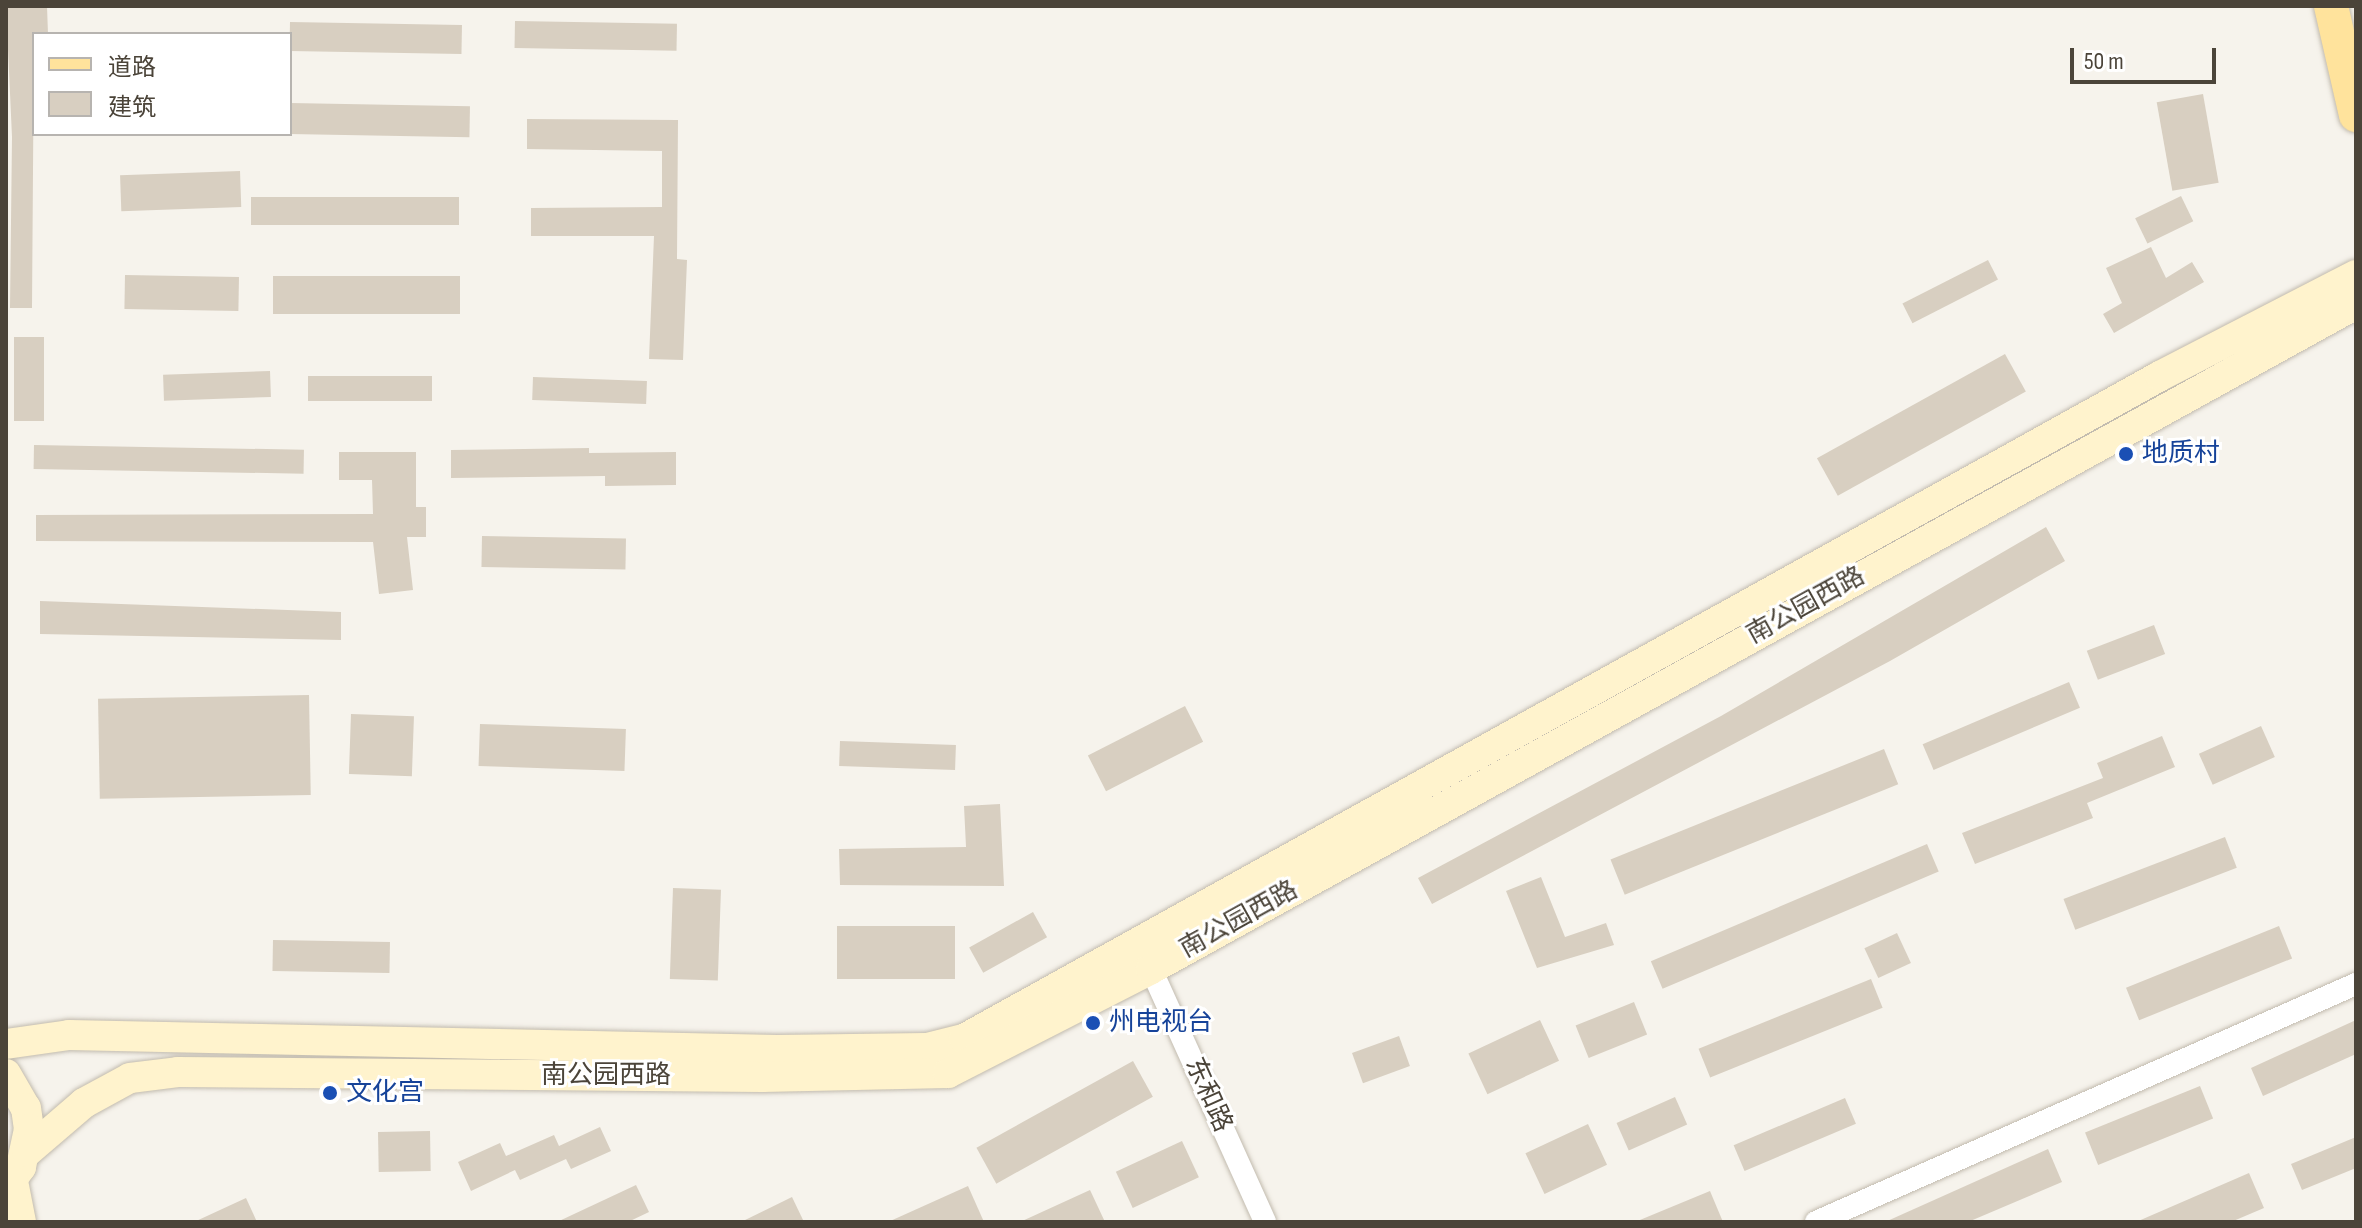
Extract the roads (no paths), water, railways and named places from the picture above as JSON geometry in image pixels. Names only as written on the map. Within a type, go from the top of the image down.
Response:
[{"type":"main road","points":[[2331,6],[2356,115]]},
{"type":"main road","name":"南公园西路","points":[[6,1044],[69,1035],[777,1050],[927,1048],[964,1039],[2160,376],[2356,275]]},
{"type":"main road","name":"南公园西路","points":[[27,1152],[84,1103],[130,1078],[178,1072],[747,1077],[948,1073],[1151,969],[2356,304]]},
{"type":"main road","points":[[10,1075],[26,1108],[27,1152],[9,1185],[21,1222]]},
{"type":"street","name":"东和路","points":[[1151,969],[1265,1222]]},
{"type":"street","points":[[1816,1222],[2356,984]]},
{"type":"place","name":"地质村","points":[[2126,454]]},
{"type":"place","name":"州电视台","points":[[1093,1023]]},
{"type":"place","name":"文化宫","points":[[330,1093]]}]
